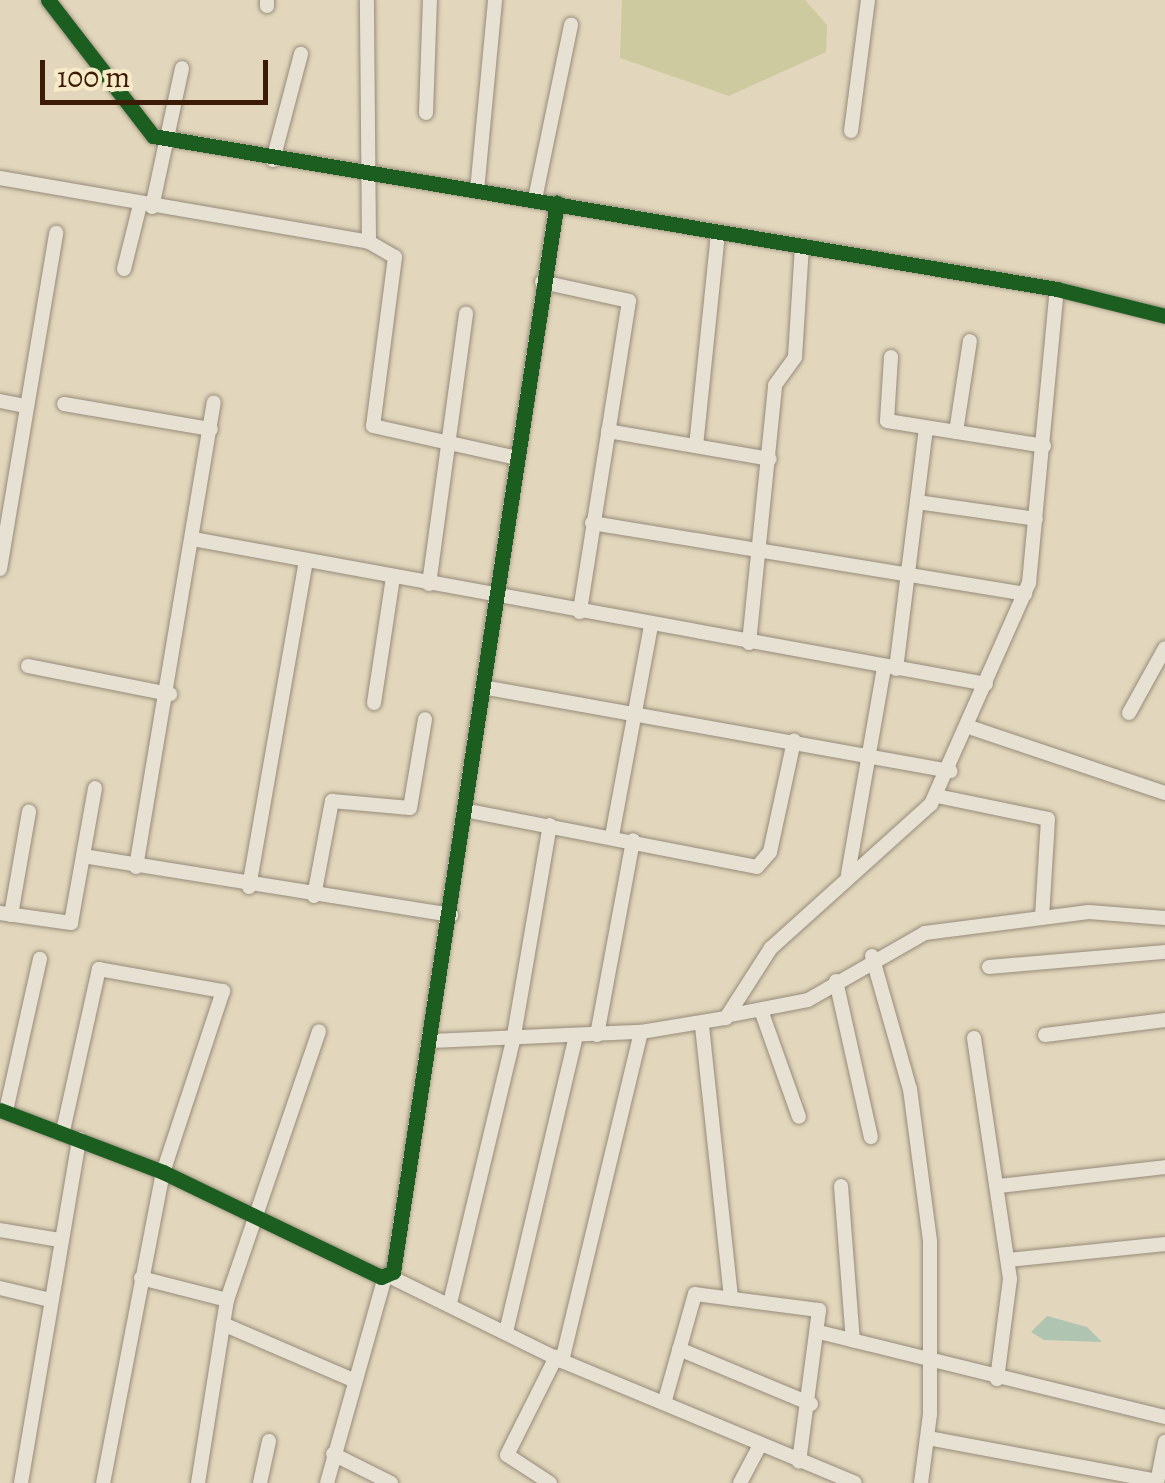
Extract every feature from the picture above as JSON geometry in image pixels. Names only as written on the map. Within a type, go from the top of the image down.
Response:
[{"type":"street","points":[[48,0],[140,129],[167,139],[272,160],[557,202],[1057,289],[1165,316]]},
{"type":"street","points":[[366,0],[374,175],[369,242]]},
{"type":"street","points":[[426,113],[430,0]]},
{"type":"street","points":[[477,191],[495,0]]},
{"type":"street","points":[[851,130],[868,0]]},
{"type":"street","points":[[535,199],[571,25]]},
{"type":"street","points":[[272,160],[302,54]]},
{"type":"street","points":[[124,268],[167,139],[182,68]]},
{"type":"street","points":[[0,178],[369,242],[395,256],[371,421],[378,432],[518,458]]},
{"type":"street","points":[[327,1483],[351,1379],[387,1277],[431,1041],[488,688],[542,282],[557,202]]},
{"type":"street","points":[[696,446],[718,232]]},
{"type":"street","points":[[0,568],[56,234]]},
{"type":"street","points":[[749,643],[762,552],[774,385],[795,357],[802,246]]},
{"type":"street","points":[[542,282],[629,301],[580,612]]},
{"type":"street","points":[[731,1016],[772,948],[848,874],[938,796],[950,771],[1024,594],[1044,446],[1057,289]]},
{"type":"street","points":[[429,584],[466,314]]},
{"type":"street","points":[[956,432],[970,342]]},
{"type":"street","points":[[891,357],[884,419],[1044,446]]},
{"type":"street","points":[[0,401],[26,406]]},
{"type":"street","points":[[136,866],[170,694],[214,402]]},
{"type":"street","points":[[64,404],[211,429]]},
{"type":"street","points":[[848,874],[908,575],[926,428]]},
{"type":"street","points":[[608,431],[770,459]]},
{"type":"street","points":[[916,502],[1036,519]]},
{"type":"street","points":[[592,523],[1024,594]]},
{"type":"street","points":[[193,539],[501,599],[986,684]]},
{"type":"street","points":[[248,887],[306,560]]},
{"type":"street","points":[[374,704],[393,577]]},
{"type":"street","points":[[612,836],[651,625]]},
{"type":"street","points":[[1129,713],[1165,648]]},
{"type":"street","points":[[28,666],[170,694]]},
{"type":"street","points":[[488,688],[950,771]]},
{"type":"street","points":[[314,896],[332,801],[410,808],[425,718]]},
{"type":"street","points":[[969,727],[1165,793]]},
{"type":"street","points":[[469,811],[762,864],[794,742]]},
{"type":"street","points":[[29,812],[6,914],[71,923],[95,788]]},
{"type":"street","points":[[938,796],[1048,818],[1042,916]]},
{"type":"street","points":[[450,1303],[513,1042],[550,825]]},
{"type":"street","points":[[597,1035],[632,840]]},
{"type":"street","points":[[84,856],[248,887],[451,915]]},
{"type":"street","points":[[431,1041],[513,1042],[702,1026],[731,1016],[762,1013],[925,933],[1042,916],[1165,918]]},
{"type":"street","points":[[989,967],[1165,952]]},
{"type":"street","points":[[872,956],[916,1130],[933,1272],[928,1438],[920,1483]]},
{"type":"street","points":[[40,959],[3,1110],[163,1172],[251,1216],[450,1303],[559,1359],[665,1400],[760,1445],[855,1483]]},
{"type":"street","points":[[63,1131],[99,969],[216,988],[223,1002],[163,1172],[103,1483]]},
{"type":"street","points":[[836,980],[871,1137]]},
{"type":"street","points":[[762,1013],[798,1118]]},
{"type":"street","points":[[1045,1035],[1165,1020]]},
{"type":"street","points":[[702,1026],[731,1298]]},
{"type":"street","points":[[198,1483],[227,1300],[251,1216],[319,1031]]},
{"type":"street","points":[[550,1483],[507,1455],[559,1359],[641,1032]]},
{"type":"street","points":[[506,1332],[576,1036]]},
{"type":"street","points":[[974,1038],[1008,1260],[1010,1309],[997,1379]]},
{"type":"street","points":[[21,1483],[79,1139]]},
{"type":"street","points":[[999,1186],[1165,1166]]},
{"type":"street","points":[[841,1186],[853,1342]]},
{"type":"street","points":[[0,1230],[60,1240]]},
{"type":"street","points":[[1008,1260],[1165,1244]]},
{"type":"street","points":[[140,1278],[227,1300]]},
{"type":"street","points":[[0,1288],[50,1300]]},
{"type":"street","points":[[665,1400],[695,1294],[819,1310],[823,1333],[799,1462]]},
{"type":"street","points":[[223,1324],[351,1379]]},
{"type":"street","points":[[823,1333],[931,1364],[1165,1416]]},
{"type":"street","points":[[679,1349],[811,1404]]},
{"type":"street","points":[[928,1438],[1157,1482],[1164,1449]]},
{"type":"street","points":[[260,1483],[269,1441]]},
{"type":"street","points":[[740,1483],[760,1445]]},
{"type":"street","points":[[334,1454],[391,1483]]},
{"type":"shaded area","points":[[622,0],[805,0],[827,25],[826,52],[729,96],[620,58]]},
{"type":"shaded area","points":[[1047,1316],[1087,1327],[1102,1342],[1044,1340],[1031,1332]]},
{"type":"cycle path","points":[[48,0],[153,136],[1057,289],[1165,316]]},
{"type":"cycle path","points":[[0,1110],[163,1172],[381,1277],[393,1272],[557,202]]}]
